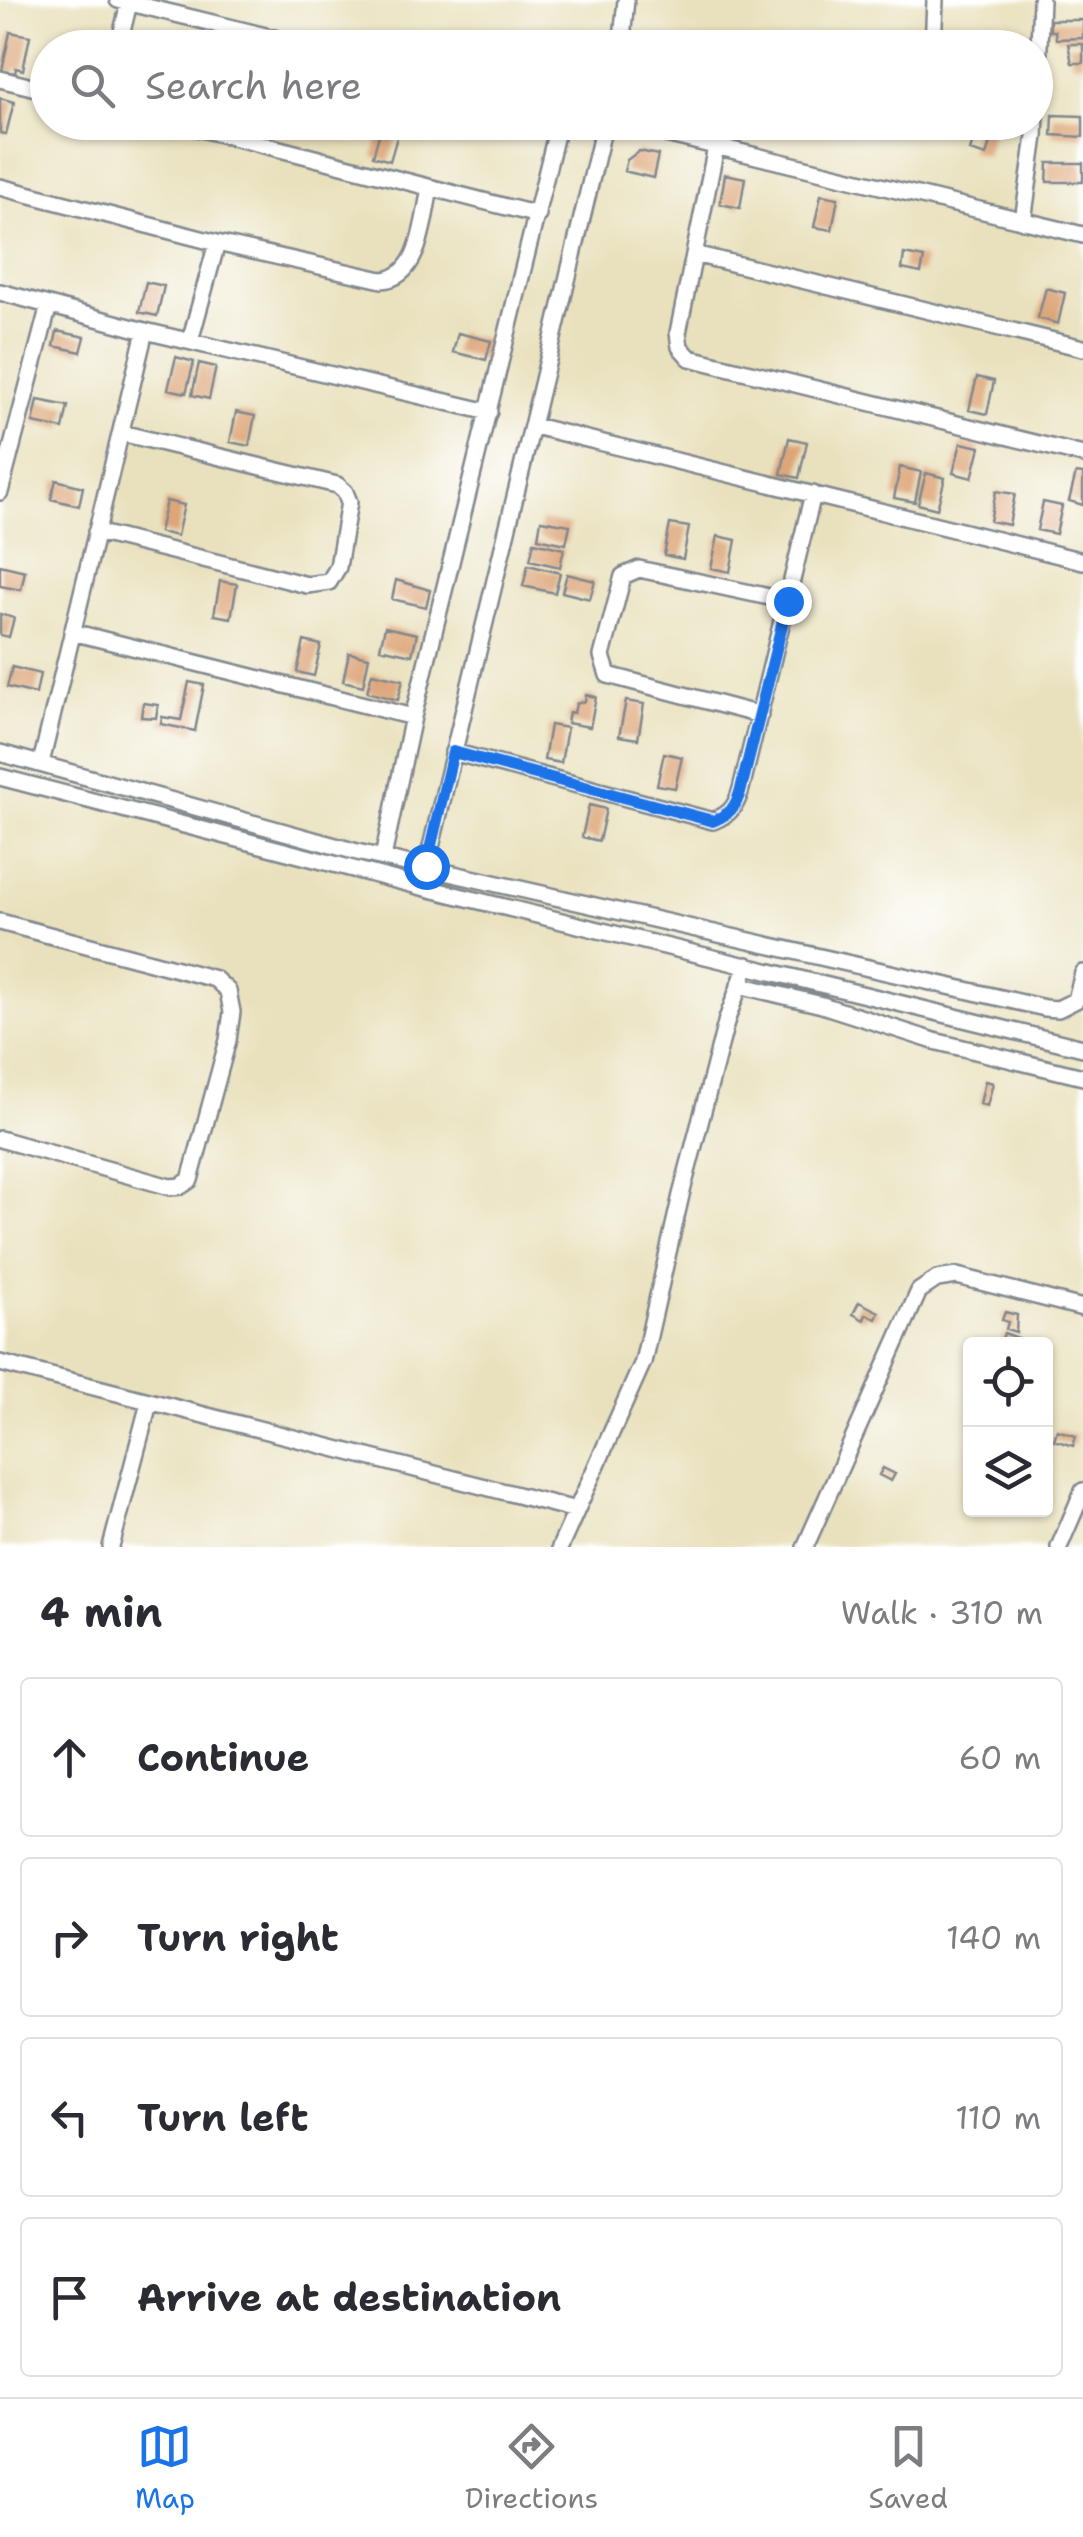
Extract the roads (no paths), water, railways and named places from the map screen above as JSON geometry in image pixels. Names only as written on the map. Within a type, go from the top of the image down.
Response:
[{"type":"street","points":[[623,30],[626,0]]},
{"type":"street","points":[[934,30],[935,0]]},
{"type":"street","points":[[1040,30],[1041,0]]},
{"type":"street","points":[[120,30],[124,1],[241,30]]},
{"type":"street","points":[[0,79],[30,86]]},
{"type":"street","points":[[243,140],[538,215]]},
{"type":"street","points":[[383,857],[556,140]]},
{"type":"street","points":[[422,887],[601,140]]},
{"type":"street","points":[[688,140],[1083,235]]},
{"type":"street","points":[[1023,222],[1032,140]]},
{"type":"street","points":[[716,147],[678,334],[680,347],[690,358],[1083,455]]},
{"type":"street","points":[[0,186],[218,243],[382,280],[395,278],[406,270],[430,189]]},
{"type":"street","points":[[190,342],[218,243]]},
{"type":"street","points":[[694,254],[1083,348]]},
{"type":"street","points":[[0,292],[190,342],[489,412]]},
{"type":"street","points":[[0,492],[49,304]]},
{"type":"street","points":[[41,763],[145,330]]},
{"type":"street","points":[[534,426],[1083,561]]},
{"type":"street","points":[[96,532],[307,585],[329,582],[338,567],[349,502],[337,485],[120,433]]},
{"type":"street","points":[[453,752],[713,821],[727,815],[736,806],[813,494]]},
{"type":"street","points":[[760,714],[608,675],[602,656],[623,576],[629,571],[639,569],[788,601]]},
{"type":"street","points":[[72,632],[414,717]]},
{"type":"street","points":[[0,753],[383,857],[1058,1009],[1076,1000],[1083,973]]},
{"type":"street","points":[[0,777],[422,887],[1083,1048]]},
{"type":"street","points":[[0,922],[215,978],[228,990],[232,1012],[228,1040],[186,1184],[170,1187],[0,1140]]},
{"type":"street","points":[[560,1547],[643,1362],[680,1195],[746,965]]},
{"type":"street","points":[[739,985],[822,1005],[918,1037],[1083,1077]]},
{"type":"street","points":[[1052,1040],[1058,1009]]},
{"type":"street","points":[[805,1547],[919,1291],[937,1279],[957,1276],[1083,1308]]},
{"type":"street","points":[[0,1363],[148,1404],[576,1510]]},
{"type":"street","points":[[111,1547],[148,1404]]},
{"type":"street","points":[[1059,1547],[1083,1491]]}]
